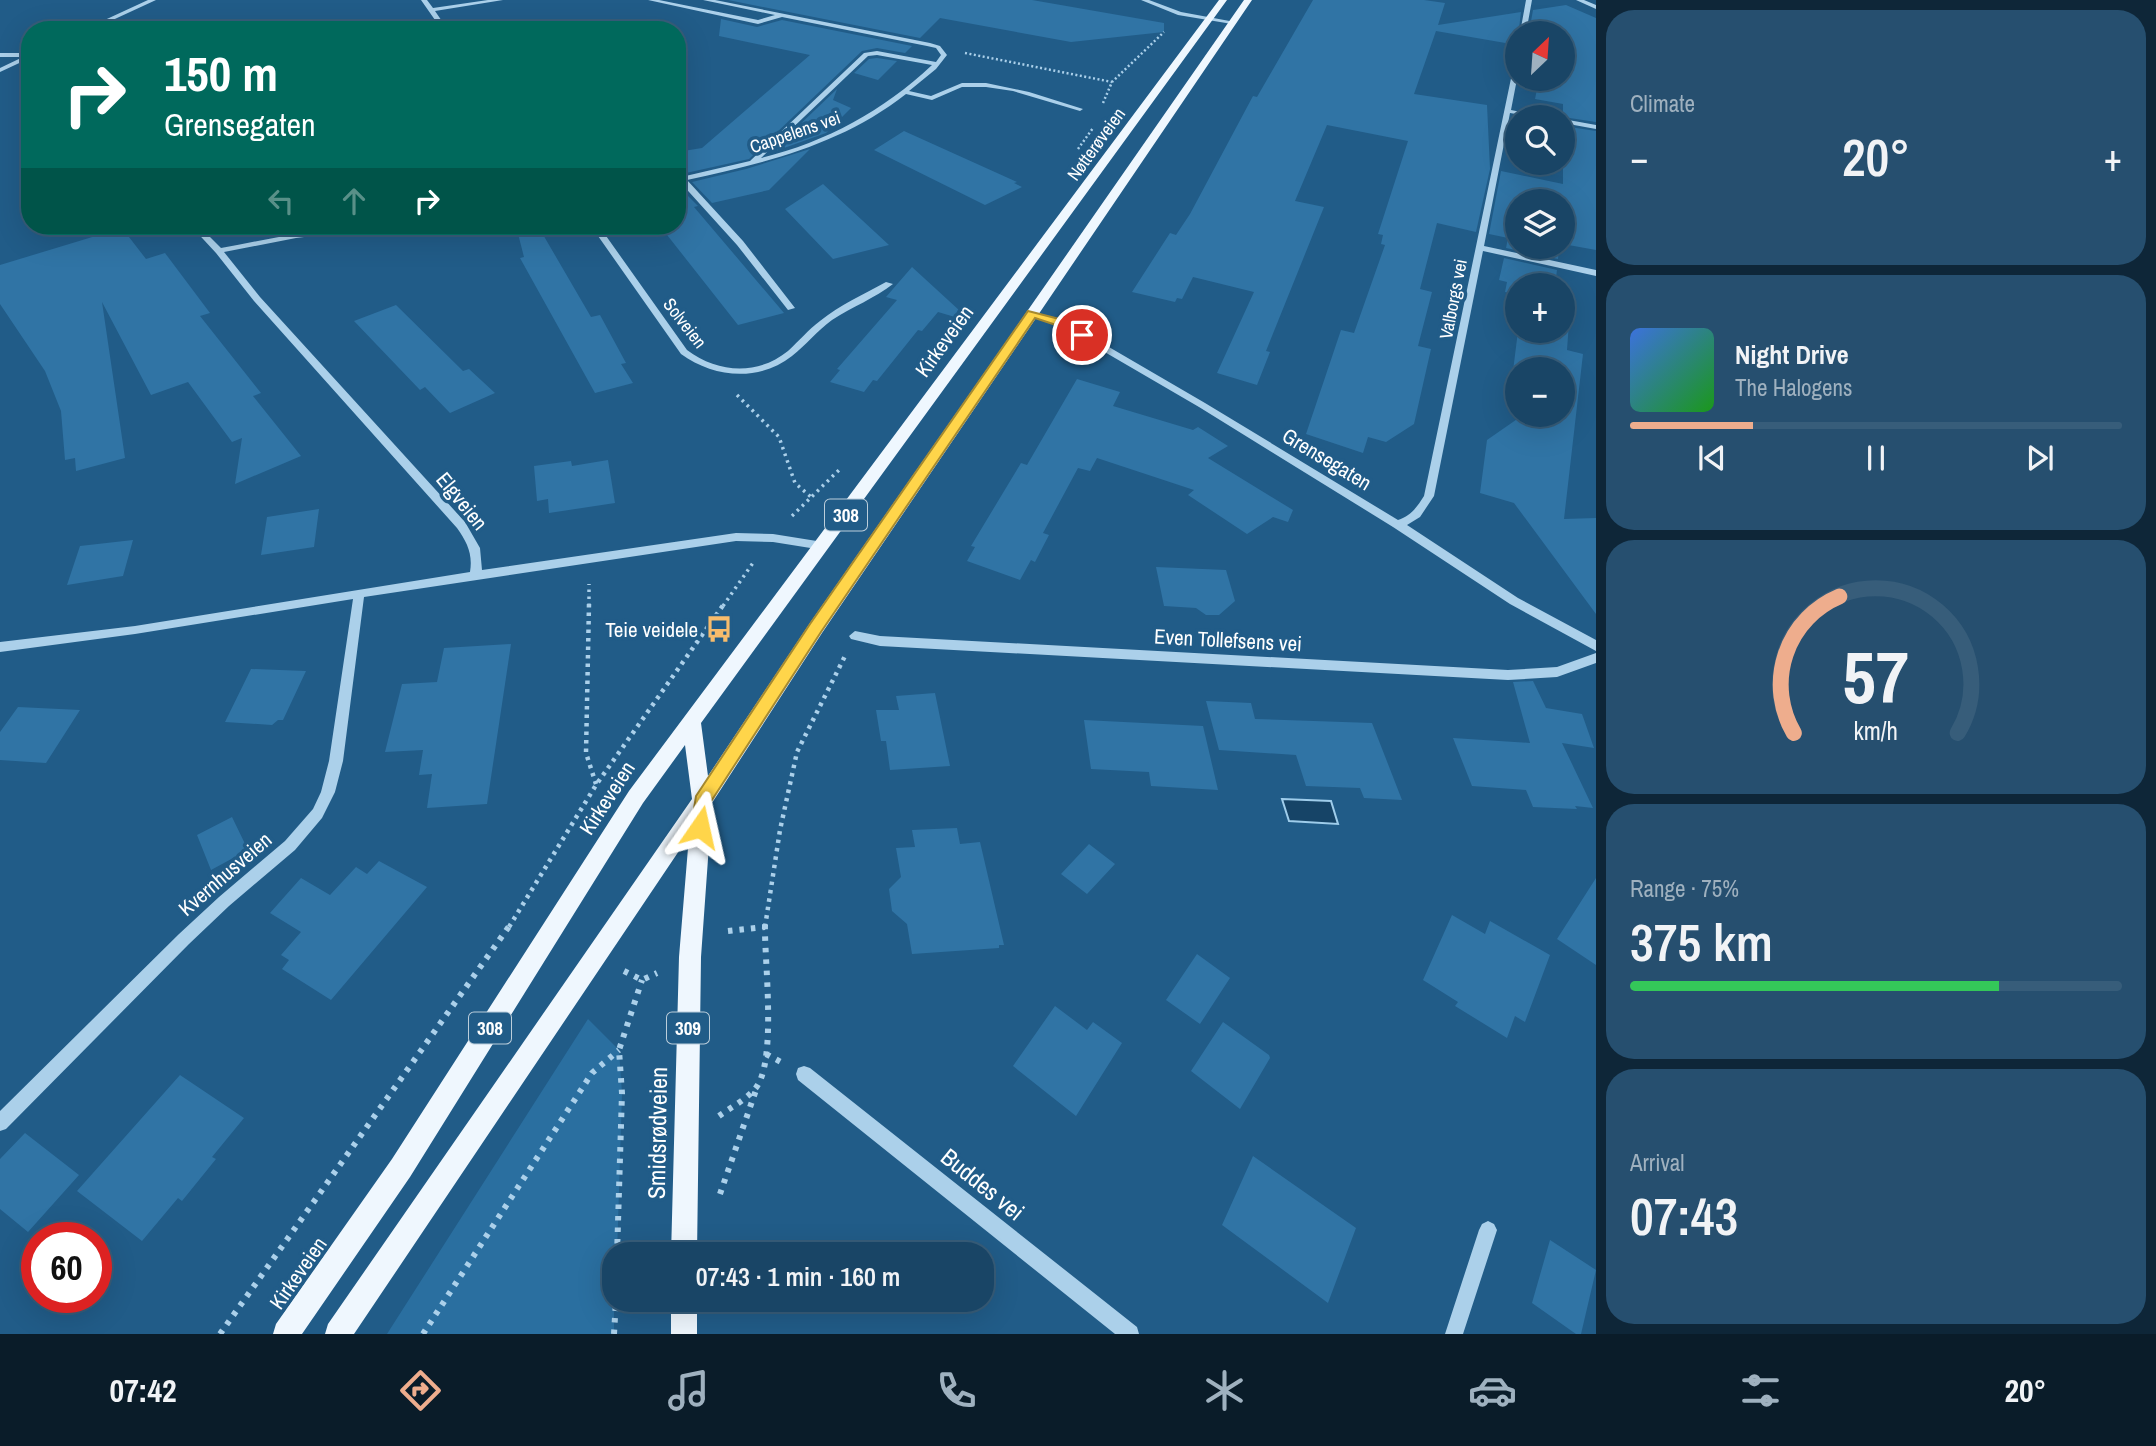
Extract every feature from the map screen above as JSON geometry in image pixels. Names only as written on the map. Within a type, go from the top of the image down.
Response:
[{"type":"main road","name":"Nøtterøveien","points":[[997,309],[1223,0]]},
{"type":"main road","name":"308","points":[[338,1334],[702,801],[816,628],[1248,0]]},
{"type":"main road","name":"Kirkeveien","points":[[286,1334],[401,1168],[636,797],[691,719],[823,546],[997,309]]},
{"type":"main road","name":"Smidsrødveien","points":[[684,1242],[690,957],[702,801],[691,719]]},
{"type":"main road","points":[[684,1312],[684,1334]]},
{"type":"street","points":[[106,21],[153,0]]},
{"type":"street","points":[[425,0],[440,21]]},
{"type":"street","points":[[432,10],[500,0]]},
{"type":"street","points":[[651,0],[758,22],[782,15]]},
{"type":"street","points":[[706,0],[928,44],[943,51]]},
{"type":"street","points":[[1144,0],[1180,14],[1232,22]]},
{"type":"street","points":[[1525,21],[1529,0]]},
{"type":"street","points":[[1579,0],[1596,7]]},
{"type":"street","name":"Cappelens vei","points":[[686,179],[790,153],[855,128],[905,92],[936,64],[944,55],[943,51]]},
{"type":"street","points":[[751,164],[866,54],[877,53],[936,64]]},
{"type":"street","points":[[0,55],[21,56]]},
{"type":"street","points":[[0,69],[21,60]]},
{"type":"street","points":[[905,92],[932,98],[953,87],[971,83],[994,86],[1080,109]]},
{"type":"street","points":[[1575,123],[1596,127]]},
{"type":"street","name":"Valborgs vei","points":[[1397,524],[1409,522],[1418,514],[1429,496],[1505,126]]},
{"type":"street","points":[[686,186],[740,243],[791,308]]},
{"type":"street","name":"Elgveien","points":[[204,235],[257,299],[461,525],[477,552],[478,565],[475,575]]},
{"type":"street","points":[[219,251],[304,235]]},
{"type":"street","name":"Solveien","points":[[601,235],[684,352],[709,368],[755,370],[778,363],[826,321],[889,284]]},
{"type":"street","points":[[1480,248],[1596,274]]},
{"type":"street","name":"Grensegaten","points":[[1032,314],[1063,324],[1397,524],[1514,601],[1596,646]]},
{"type":"street","points":[[0,647],[135,630],[475,575],[736,537],[772,538],[823,546]]},
{"type":"street","name":"Kvernhusveien","points":[[0,1123],[148,972],[217,907],[292,844],[314,819],[331,786],[337,761],[359,594]]},
{"type":"street","name":"Even Tollefsens vei","points":[[855,636],[880,641],[1508,674],[1557,672],[1596,658]]},
{"type":"street","name":"Buddes vei","points":[[804,1074],[1130,1334]]},
{"type":"street","points":[[1454,1334],[1488,1230]]},
{"type":"path","points":[[943,51],[975,54],[1112,82]]},
{"type":"path","points":[[709,368],[779,437],[795,483],[811,497]]},
{"type":"path","points":[[220,1334],[516,916],[596,785],[757,558]]},
{"type":"path","points":[[586,559],[590,588],[586,754],[596,785]]},
{"type":"path","points":[[720,1207],[720,1195],[766,1054],[769,998],[765,927],[780,830],[797,752],[808,725],[855,636]]},
{"type":"path","points":[[729,931],[765,927]]},
{"type":"path","points":[[620,969],[642,980]]},
{"type":"path","points":[[617,1242],[622,1093],[619,1050],[642,980],[662,971]]},
{"type":"path","points":[[423,1334],[593,1073],[619,1050]]},
{"type":"path","points":[[686,1130],[710,1123],[756,1089]]},
{"type":"path","points":[[614,1334],[615,1312]]},
{"type":"shaded area","points":[[1282,799],[1331,801],[1338,824],[1289,821]]},
{"type":"shaded area","points":[[588,1019],[619,1050],[622,1093],[617,1242],[602,1242],[602,1312],[614,1312],[614,1334],[387,1334]]},
{"type":"building","points":[[728,0],[1032,0],[1164,23],[1164,32],[1071,42],[940,18],[920,38]]},
{"type":"building","points":[[1313,0],[1424,0],[1445,3],[1438,25],[1521,12],[1520,21],[1505,21],[1505,43],[1436,31],[1414,94],[1487,105],[1490,169],[1476,232],[1437,223],[1420,289],[1432,292],[1418,346],[1431,349],[1414,424],[1386,442],[1368,437],[1363,453],[1306,434],[1341,330],[1354,333],[1385,245],[1381,244],[1383,235],[1378,234],[1408,141],[1327,125],[1295,201],[1324,207],[1266,351],[1270,352],[1257,385],[1217,373],[1254,292],[1193,277],[1182,299],[1177,298],[1175,302],[1132,292],[1170,233],[1176,235],[1190,214],[1253,96],[1257,97]]},
{"type":"building","points":[[1566,5],[1596,18],[1596,122],[1575,119],[1575,105],[1535,99],[1537,91],[1575,91],[1575,21],[1531,21],[1533,10]]},
{"type":"building","points":[[721,19],[757,27],[782,20],[912,46],[905,53],[877,48],[862,51],[749,159],[686,173],[686,151],[702,148],[810,55],[719,36]]},
{"type":"building","points":[[869,59],[897,61],[878,80],[854,73]]},
{"type":"building","points":[[837,89],[833,100],[851,108],[826,133],[770,153]]},
{"type":"building","points":[[1575,128],[1596,131],[1596,250],[1575,246],[1575,189],[1505,189],[1505,237],[1489,234],[1501,171],[1505,172],[1505,175],[1520,175],[1563,184],[1563,175],[1575,175]]},
{"type":"building","points":[[904,131],[1017,182],[1014,183],[1022,187],[985,205],[874,150]]},
{"type":"building","points":[[810,149],[769,190],[712,203],[692,182],[746,169]]},
{"type":"building","points":[[823,184],[889,245],[833,259],[785,209]]},
{"type":"building","points":[[686,194],[784,313],[738,325],[667,235],[686,235]]},
{"type":"building","points":[[99,235],[127,235],[146,259],[165,253],[210,313],[200,316],[261,393],[253,396],[301,456],[235,484],[242,438],[232,442],[188,382],[151,395],[102,302],[125,458],[76,471],[75,458],[65,460],[61,411],[45,371],[0,304],[0,265]]},
{"type":"building","points":[[518,235],[543,235],[591,317],[600,315],[626,363],[621,364],[633,383],[595,393],[520,258],[524,257]]},
{"type":"building","points":[[1504,258],[1557,270],[1557,273],[1505,273],[1505,282],[1499,280]]},
{"type":"building","points":[[912,267],[972,322],[938,312],[922,331],[918,330],[877,381],[873,380],[864,392],[830,382],[840,370],[837,369],[897,300],[886,297]]},
{"type":"building","points":[[396,305],[463,371],[469,369],[495,393],[450,413],[425,387],[420,390],[354,321]]},
{"type":"building","points":[[1516,343],[1568,343],[1567,350],[1583,354],[1575,423],[1575,357],[1515,357]]},
{"type":"building","points":[[1077,379],[1120,392],[1113,406],[1193,430],[1198,427],[1228,446],[1208,458],[1293,510],[1288,522],[1273,517],[1247,534],[1188,495],[1194,490],[1097,458],[1090,471],[1078,468],[1043,533],[1049,535],[1035,562],[1031,560],[1020,580],[967,561],[975,547],[971,546],[1021,463],[1027,465]]},
{"type":"building","points":[[1506,427],[1575,427],[1564,519],[1596,518],[1596,614],[1514,503],[1480,493],[1487,440]]},
{"type":"building","points":[[608,460],[615,503],[549,513],[548,499],[537,501],[534,466],[571,461],[572,466]]},
{"type":"building","points":[[319,509],[314,547],[261,555],[267,517]]},
{"type":"building","points":[[133,540],[123,576],[67,585],[80,546]]},
{"type":"building","points":[[1156,567],[1226,570],[1235,601],[1219,615],[1206,615],[1196,608],[1164,606]]},
{"type":"building","points":[[511,644],[487,804],[427,808],[432,774],[419,775],[423,750],[385,752],[402,684],[437,682],[444,648]]},
{"type":"building","points":[[251,669],[306,671],[283,720],[272,725],[225,722]]},
{"type":"building","points":[[1533,681],[1546,708],[1582,714],[1594,748],[1562,743],[1593,808],[1533,807],[1526,790],[1472,786],[1453,738],[1530,743],[1513,682]]},
{"type":"building","points":[[935,693],[950,766],[890,770],[886,741],[881,741],[876,710],[899,710],[896,696]]},
{"type":"building","points":[[1206,701],[1251,703],[1255,719],[1372,723],[1402,800],[1364,798],[1360,788],[1306,786],[1296,755],[1219,750]]},
{"type":"building","points":[[18,707],[80,710],[46,763],[0,760],[0,732]]},
{"type":"building","points":[[1084,720],[1203,726],[1218,790],[1151,786],[1149,772],[1091,769]]},
{"type":"building","points":[[232,817],[248,850],[211,870],[197,835]]},
{"type":"building","points":[[957,828],[960,844],[980,842],[1004,945],[999,945],[999,948],[912,954],[907,924],[892,911],[889,889],[901,877],[896,848],[915,847],[912,830]]},
{"type":"building","points":[[1089,844],[1115,864],[1087,894],[1061,874]]},
{"type":"building","points":[[379,861],[427,887],[331,1000],[282,969],[289,960],[281,955],[301,932],[270,913],[301,878],[330,895],[356,867],[367,874]]},
{"type":"building","points":[[1596,878],[1596,965],[1557,939]]},
{"type":"building","points":[[1452,915],[1485,934],[1490,921],[1550,955],[1525,1022],[1515,1016],[1507,1038],[1455,1006],[1458,1002],[1423,980]]},
{"type":"building","points":[[1197,954],[1230,978],[1200,1024],[1166,1000]]},
{"type":"building","points":[[1055,1006],[1087,1030],[1093,1022],[1122,1043],[1076,1116],[1013,1066]]},
{"type":"building","points":[[1223,1022],[1270,1058],[1240,1109],[1191,1071]]},
{"type":"building","points":[[180,1075],[244,1118],[212,1157],[216,1159],[182,1201],[178,1198],[142,1241],[77,1191]]},
{"type":"building","points":[[25,1133],[79,1175],[37,1222],[21,1222],[21,1226],[0,1209],[0,1159]]},
{"type":"building","points":[[1253,1156],[1356,1228],[1328,1303],[1222,1225]]},
{"type":"building","points":[[1550,1240],[1596,1270],[1581,1334],[1576,1334],[1532,1303]]},
{"type":"place","name":"Teie veidele","points":[[719,629]]},
{"type":"route","points":[[700,827],[702,801],[816,628],[1032,314],[1063,324],[1082,335]]}]
